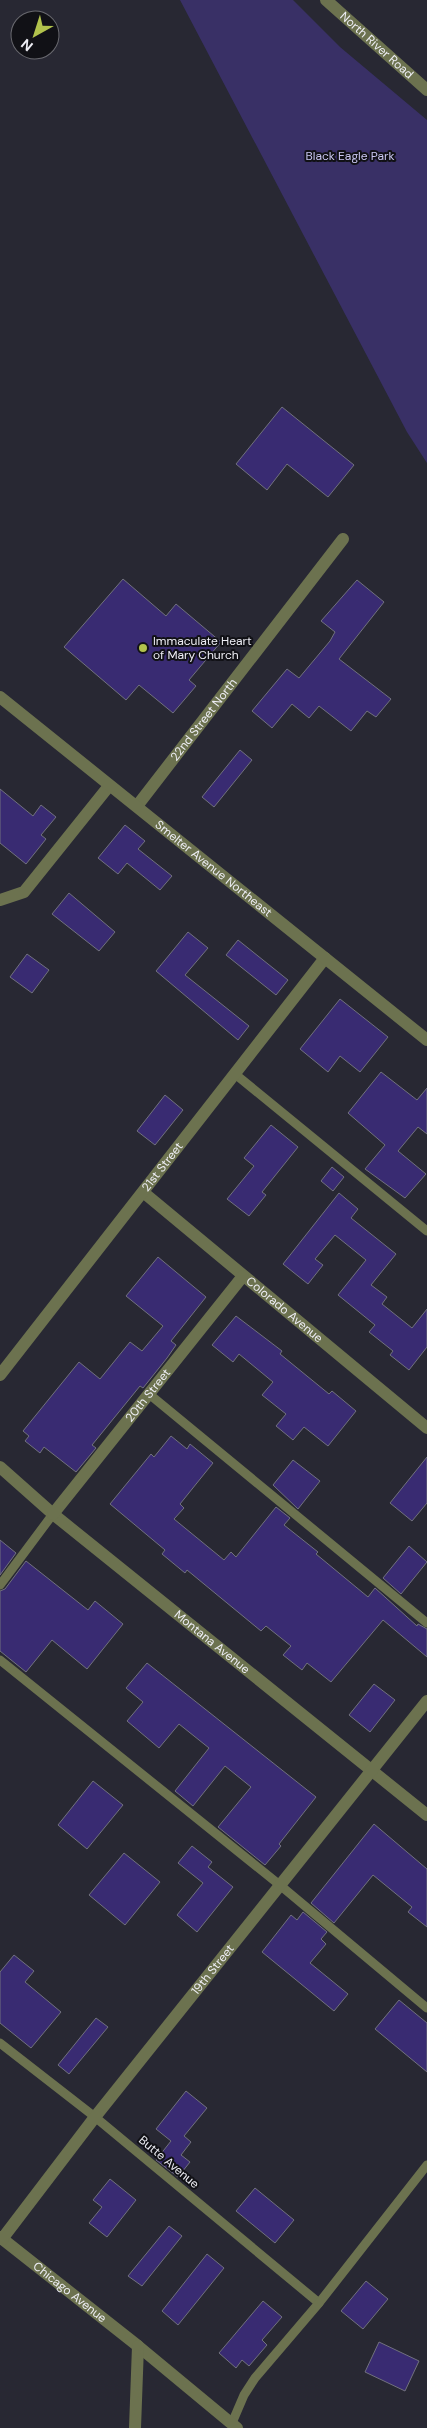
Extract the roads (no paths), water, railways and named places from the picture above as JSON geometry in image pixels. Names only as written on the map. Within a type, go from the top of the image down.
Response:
[{"type":"street","name":"North River Road","points":[[326,0],[427,90]]},
{"type":"street","name":"22nd Street North","points":[[137,806],[343,539]]},
{"type":"street","name":"Smelter Avenue Northeast","points":[[0,697],[427,1040]]},
{"type":"street","points":[[1,900],[24,892],[109,786]]},
{"type":"street","name":"21st Street","points":[[0,1376],[325,958]]},
{"type":"street","name":"Colorado Avenue","points":[[142,1192],[427,1428]]},
{"type":"street","name":"20th Street","points":[[53,1514],[244,1276]]},
{"type":"street","name":"Montana Avenue","points":[[0,1467],[53,1514],[427,1815]]},
{"type":"street","name":"19th Street","points":[[1,2238],[95,2117],[427,1702]]},
{"type":"street","name":"Chicago Avenue","points":[[1,2238],[138,2346],[234,2426]]},
{"type":"street","points":[[135,2428],[138,2346]]},
{"type":"lane","points":[[235,1074],[427,1231]]},
{"type":"lane","points":[[149,1394],[427,1622]]},
{"type":"lane","points":[[0,1585],[53,1514]]},
{"type":"lane","points":[[0,1660],[281,1886],[427,2008]]},
{"type":"lane","name":"Butte Avenue","points":[[0,2043],[95,2117],[319,2304]]},
{"type":"lane","points":[[234,2426],[244,2395],[256,2378],[319,2304],[427,2164]]},
{"type":"place","name":"Immaculate Heart of Mary Church","points":[[143,648]]},
{"type":"park label","name":"Black Eagle Park","points":[[350,156]]}]
